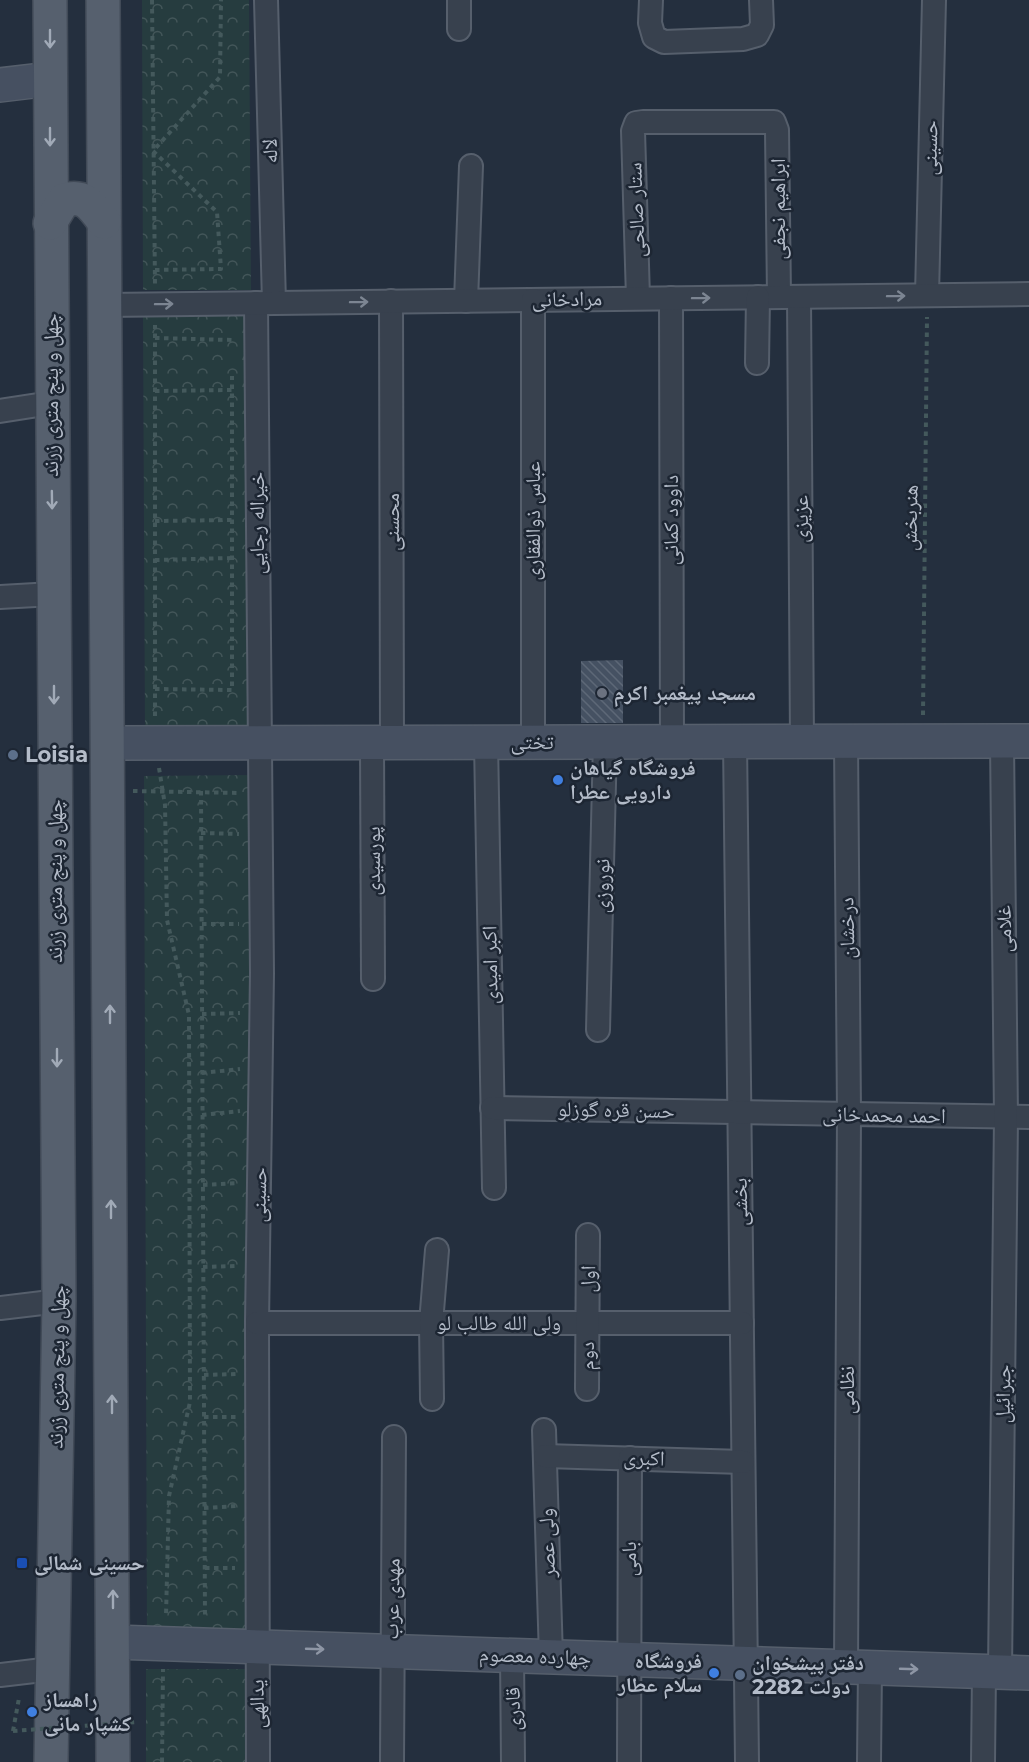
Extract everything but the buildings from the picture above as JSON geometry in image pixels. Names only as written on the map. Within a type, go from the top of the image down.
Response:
[{"type":"main road","name":"چهل و پنج متری زرند","points":[[50,0],[59,1301],[51,1762]]},
{"type":"main road","points":[[103,0],[113,1762]]},
{"type":"main road","points":[[50,79],[102,71]]},
{"type":"main road","points":[[50,223],[64,200],[75,197],[87,200],[104,222]]},
{"type":"street","name":"لاله","points":[[265,303],[266,0]]},
{"type":"street","points":[[459,0],[459,29]]},
{"type":"street","points":[[651,0],[650,23],[654,36],[664,42],[743,39],[757,35],[762,25],[761,0]]},
{"type":"street","name":"حسینی","points":[[927,295],[933,0]]},
{"type":"street","points":[[0,85],[50,79]]},
{"type":"street","name":"ابراهیم نجفی","points":[[636,123],[774,122],[777,130],[779,297]]},
{"type":"street","name":"ستار صالحی","points":[[636,123],[633,130],[638,298]]},
{"type":"street","points":[[466,301],[471,166]]},
{"type":"street","name":"مرادخانی","points":[[105,305],[1029,294]]},
{"type":"street","points":[[757,363],[779,297]]},
{"type":"street","name":"عزیزی","points":[[779,297],[802,741]]},
{"type":"street","name":"داوود کمانی","points":[[671,298],[672,742]]},
{"type":"street","name":"عباس ذوالفقاری","points":[[533,300],[533,742]]},
{"type":"street","name":"محسنی","points":[[382,742],[391,301]]},
{"type":"street","name":"خیراله رجایی","points":[[258,742],[265,303]]},
{"type":"street","points":[[0,411],[51,403]]},
{"type":"street","points":[[0,597],[53,594]]},
{"type":"street","name":"بخشی","points":[[735,741],[747,1762]]},
{"type":"street","name":"درخشان","points":[[846,741],[849,1114]]},
{"type":"street","name":"تختی","points":[[108,743],[1015,741]]},
{"type":"street","name":"غلامی","points":[[1006,1117],[1015,741]]},
{"type":"street","name":"حسینی","points":[[256,1647],[257,1323],[262,973],[258,742]]},
{"type":"street","name":"پورسیدی","points":[[373,979],[382,742]]},
{"type":"street","name":"اکبر امیدی","points":[[486,742],[494,1188]]},
{"type":"street","name":"نوروزی","points":[[598,1030],[605,742]]},
{"type":"street","name":"حسن قره گوزلو","points":[[492,1108],[739,1112]]},
{"type":"street","name":"احمد محمدخانی","points":[[739,1112],[1029,1117]]},
{"type":"street","name":"نظامی","points":[[849,1114],[858,1667],[869,1762]]},
{"type":"street","name":"جبرائیل","points":[[983,1762],[1004,1672],[1006,1117]]},
{"type":"street","name":"اول","points":[[587,1323],[588,1235]]},
{"type":"street","points":[[432,1398],[431,1323],[437,1251]]},
{"type":"street","points":[[0,1308],[59,1301]]},
{"type":"street","name":"ولی الله طالب لو","points":[[257,1323],[741,1323]]},
{"type":"street","name":"دوم","points":[[586,1389],[587,1323]]},
{"type":"street","name":"ولی عصر","points":[[544,1430],[551,1657]]},
{"type":"street","name":"مهدی عرب","points":[[392,1762],[394,1437]]},
{"type":"street","name":"اکبری","points":[[545,1456],[743,1462]]},
{"type":"street","name":"بامی","points":[[629,1762],[630,1458]]},
{"type":"street","name":"چهارده معصوم","points":[[113,1642],[1004,1672]]},
{"type":"street","name":"یدالهی","points":[[256,1647],[258,1762]]},
{"type":"street","name":"قادری","points":[[512,1655],[513,1762]]},
{"type":"street","points":[[0,1675],[51,1669]]},
{"type":"path","points":[[152,0],[155,742],[162,790],[167,920],[189,1015],[190,1402],[169,1496],[162,1762]]},
{"type":"path","points":[[153,151],[220,77],[221,0]]},
{"type":"path","points":[[153,151],[217,212],[221,269],[154,270]]},
{"type":"path","name":"هنربخش","points":[[922,741],[927,295]]},
{"type":"path","points":[[232,350],[233,303]]},
{"type":"path","points":[[155,338],[232,340]]},
{"type":"path","points":[[155,689],[232,690],[232,370]]},
{"type":"path","points":[[155,391],[232,390]]},
{"type":"path","points":[[155,521],[232,520]]},
{"type":"path","points":[[155,560],[232,558]]},
{"type":"path","points":[[126,791],[239,792],[239,802]]},
{"type":"path","points":[[201,791],[205,1622]]},
{"type":"path","points":[[239,823],[239,845]]},
{"type":"path","points":[[201,833],[239,834]]},
{"type":"path","points":[[239,913],[240,935]]},
{"type":"path","points":[[202,924],[239,924]]},
{"type":"path","points":[[240,1002],[240,1024]]},
{"type":"path","points":[[202,1014],[240,1013]]},
{"type":"path","points":[[240,1058],[240,1079]]},
{"type":"path","points":[[202,1073],[240,1069]]},
{"type":"path","points":[[240,1100],[240,1123]]},
{"type":"path","points":[[202,1114],[240,1111]]},
{"type":"path","points":[[203,1185],[240,1183],[240,1195]]},
{"type":"path","points":[[203,1267],[241,1266]]},
{"type":"path","points":[[204,1375],[241,1374]]},
{"type":"path","points":[[204,1417],[241,1417]]},
{"type":"path","points":[[204,1508],[242,1506]]},
{"type":"path","points":[[205,1568],[242,1568]]},
{"type":"path","points":[[19,1698],[13,1731],[135,1722]]},
{"type":"green space","points":[[142,0],[249,0],[251,290],[143,290]]},
{"type":"green space","points":[[143,315],[251,315],[253,731],[145,731]]},
{"type":"green space","points":[[251,775],[251,1630],[147,1640],[144,776]]},
{"type":"green space","points":[[146,1669],[254,1669],[254,1762],[146,1762]]},
{"type":"place","name":"مسجد پیغمبر اکرم","points":[[602,693]]},
{"type":"place","name":"Loisia","points":[[13,755]]},
{"type":"place","name":"فروشگاه گیاهان دارویی عطرا","points":[[558,780]]},
{"type":"place","name":"حسینی شمالی","points":[[22,1563]]},
{"type":"place","name":"فروشگاه سلام عطار","points":[[714,1673]]},
{"type":"place","name":"دفتر پیشخوان دولت 2282","points":[[740,1675]]},
{"type":"place","name":"راهساز کشپار مانی","points":[[32,1712]]}]
